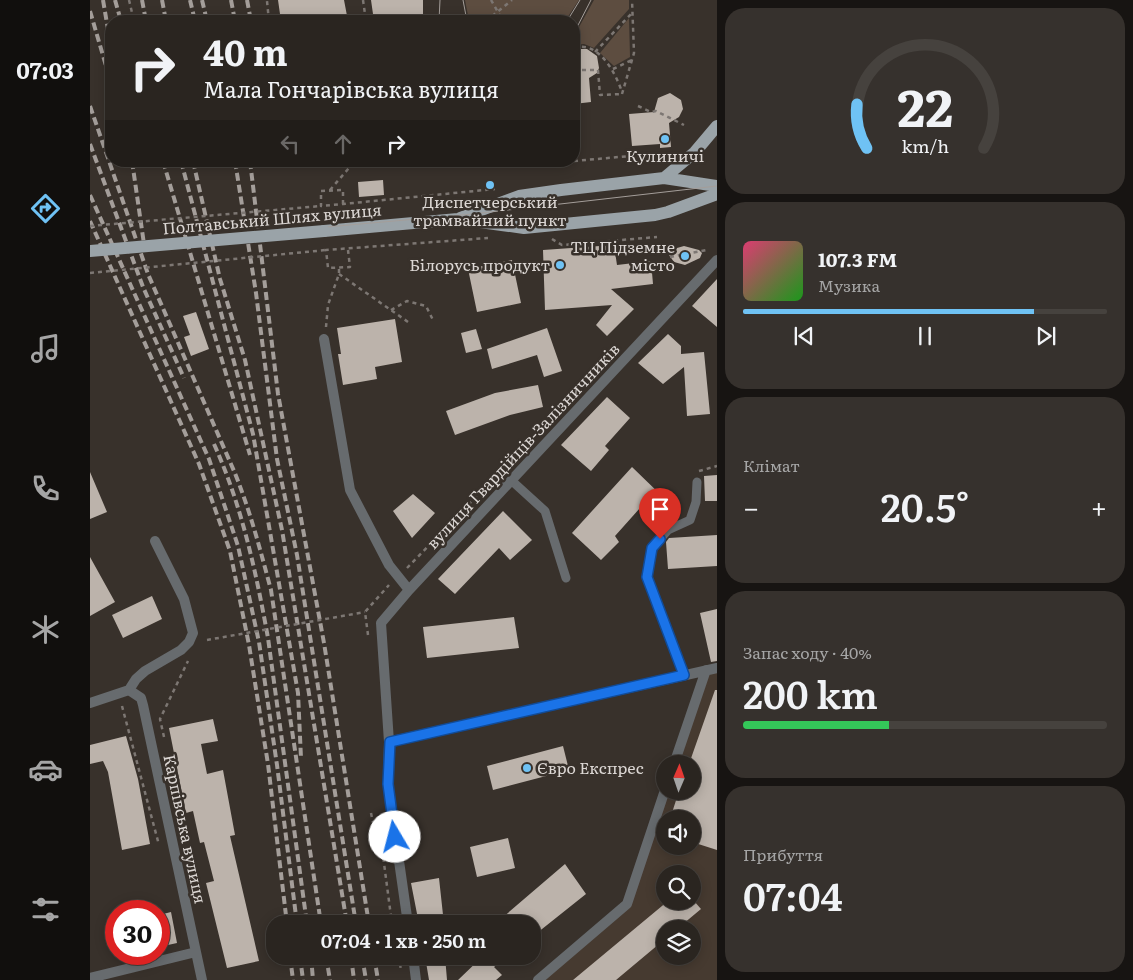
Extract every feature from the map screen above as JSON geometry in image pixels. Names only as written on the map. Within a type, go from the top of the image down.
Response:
[{"type":"main road","points":[[664,178],[695,152],[717,126]]},
{"type":"main road","name":"Полтавський Шлях вулиця","points":[[458,219],[519,196],[664,178],[717,186]]},
{"type":"main road","name":"Полтавський Шлях вулиця","points":[[90,252],[458,219],[524,228],[662,214],[717,194]]},
{"type":"street","name":"вулиця Гвардійців-Залізничників","points":[[407,915],[388,784],[390,742],[381,623],[409,590],[717,260]]},
{"type":"street","points":[[324,339],[350,490],[389,565],[409,590]]},
{"type":"street","points":[[92,702],[129,690],[136,679],[146,671],[181,650],[189,642],[193,633],[192,622],[184,599],[154,541]]},
{"type":"street","points":[[390,742],[717,668]]},
{"type":"street","points":[[677,755],[706,670]]},
{"type":"street","name":"Карпівська вулиця","points":[[129,690],[136,692],[143,705],[202,980]]},
{"type":"street","points":[[538,980],[627,904],[662,800]]},
{"type":"street","points":[[90,978],[196,952]]},
{"type":"street","points":[[414,965],[416,980]]},
{"type":"lane","points":[[512,481],[545,510],[566,578]]},
{"type":"lane","points":[[684,675],[647,577],[652,548],[668,530],[690,520],[696,502],[697,482]]},
{"type":"path","points":[[129,0],[133,15]]},
{"type":"path","points":[[268,15],[267,1],[275,0]]},
{"type":"path","points":[[363,0],[365,15]]},
{"type":"path","points":[[491,0],[500,15]]},
{"type":"path","points":[[494,15],[512,0]]},
{"type":"path","points":[[622,94],[633,59],[632,0]]},
{"type":"path","points":[[595,52],[632,12]]},
{"type":"path","points":[[580,47],[584,46],[595,52],[613,69],[622,94]]},
{"type":"path","points":[[613,69],[633,59]]},
{"type":"path","points":[[580,70],[598,70],[600,95],[622,94]]},
{"type":"path","points":[[638,106],[651,112],[656,111],[684,125]]},
{"type":"path","points":[[580,160],[653,154]]},
{"type":"path","points":[[330,190],[350,167]]},
{"type":"path","points":[[90,226],[498,189]]},
{"type":"path","points":[[320,206],[321,191],[330,190],[343,190],[343,204]]},
{"type":"path","points":[[90,273],[326,250],[348,250],[493,237]]},
{"type":"path","points":[[548,237],[562,245],[657,237]]},
{"type":"path","points":[[326,250],[328,268],[339,268],[350,267],[348,250]]},
{"type":"path","points":[[670,257],[707,250]]},
{"type":"path","points":[[324,339],[328,304],[339,274],[339,268]]},
{"type":"path","points":[[339,274],[411,324]]},
{"type":"path","points":[[390,310],[402,303],[412,302],[426,306],[434,322]]},
{"type":"path","points":[[207,640],[365,612],[390,584]]},
{"type":"path","points":[[365,612],[368,635]]},
{"type":"path","points":[[164,738],[160,719],[193,651],[189,642]]},
{"type":"path","points":[[118,692],[161,851]]},
{"type":"path","points":[[371,813],[374,827],[380,833],[391,915]]},
{"type":"path","points":[[400,965],[402,974]]},
{"type":"shaded area","points":[[465,0],[579,0],[569,15],[468,15]]},
{"type":"shaded area","points":[[594,0],[629,0],[629,9],[594,48],[580,44],[580,25]]},
{"type":"shaded area","points":[[629,18],[630,57],[614,66],[600,53]]},
{"type":"shaded area","points":[[717,668],[717,980],[538,980],[627,904],[656,818],[656,855],[701,855],[701,810],[659,810],[662,800],[701,800],[701,755],[677,755],[706,670]]},
{"type":"building","points":[[278,0],[344,0],[347,15],[280,15]]},
{"type":"building","points":[[371,0],[423,0],[423,15],[373,15]]},
{"type":"building","points":[[580,49],[587,49],[597,56],[599,68],[597,73],[589,78],[591,102],[580,103]]},
{"type":"building","points":[[670,93],[681,100],[683,109],[679,117],[669,123],[671,147],[660,148],[660,144],[632,146],[629,114],[654,112],[658,98]]},
{"type":"building","points":[[383,180],[384,195],[359,197],[358,182]]},
{"type":"building","points":[[614,245],[617,265],[651,261],[653,284],[611,289],[634,309],[607,336],[596,325],[612,305],[545,310],[543,250]]},
{"type":"building","name":"ТЦ Підземне місто","points":[[684,246],[699,250],[702,253],[700,258],[685,265],[674,262],[669,255],[677,248]]},
{"type":"building","points":[[512,260],[521,303],[477,312],[468,269]]},
{"type":"building","points":[[717,279],[717,327],[692,306]]},
{"type":"building","points":[[196,312],[209,349],[191,356],[184,337],[190,335],[183,316]]},
{"type":"building","points":[[395,319],[402,362],[375,367],[377,379],[343,385],[338,354],[341,354],[337,328]]},
{"type":"building","points":[[547,328],[562,371],[544,377],[537,355],[492,369],[487,349]]},
{"type":"building","points":[[476,329],[482,349],[466,353],[461,333]]},
{"type":"building","points":[[668,334],[681,346],[681,354],[704,352],[710,414],[687,416],[684,367],[663,384],[638,363]]},
{"type":"building","points":[[538,385],[543,407],[510,415],[455,435],[446,411],[495,393]]},
{"type":"building","points":[[607,397],[630,418],[605,446],[609,450],[591,471],[561,445]]},
{"type":"building","points":[[632,467],[663,497],[646,513],[640,508],[615,536],[619,542],[601,560],[572,533]]},
{"type":"building","points":[[90,472],[107,512],[90,519]]},
{"type":"building","points":[[717,475],[717,501],[705,501],[704,476]]},
{"type":"building","points":[[413,494],[435,513],[412,538],[393,511]]},
{"type":"building","points":[[503,511],[532,540],[510,560],[499,548],[455,594],[438,579]]},
{"type":"building","points":[[717,535],[717,566],[668,569],[666,542],[669,538]]},
{"type":"building","points":[[90,557],[115,602],[90,616]]},
{"type":"building","points":[[152,596],[162,619],[123,638],[112,615]]},
{"type":"building","points":[[717,609],[717,661],[711,662],[700,613]]},
{"type":"building","points":[[514,617],[519,648],[427,658],[423,627]]},
{"type":"building","points":[[715,690],[717,690],[717,850],[701,845],[701,810],[673,810],[676,800],[701,800],[701,755],[692,755]]},
{"type":"building","points":[[213,719],[218,741],[201,744],[207,774],[223,770],[235,835],[230,836],[259,961],[227,968],[206,883],[214,881],[204,842],[200,843],[193,811],[186,813],[169,728]]},
{"type":"building","points":[[126,736],[138,779],[150,844],[122,850],[108,772],[103,761],[90,764],[90,745]]},
{"type":"building","points":[[563,746],[569,770],[493,790],[487,766]]},
{"type":"building","points":[[508,838],[515,868],[477,877],[470,847]]},
{"type":"building","points":[[565,864],[586,894],[541,930],[541,915],[506,915]]},
{"type":"building","points":[[439,878],[443,915],[417,915],[411,883]]},
{"type":"building","points":[[657,910],[700,910],[688,920],[656,920],[656,947],[616,980],[573,980]]},
{"type":"building","points":[[170,912],[177,943],[170,945]]},
{"type":"building","points":[[426,965],[446,965],[447,980],[429,980]]},
{"type":"building","points":[[474,965],[497,965],[494,967],[502,975],[496,980],[458,980]]},
{"type":"tram line","points":[[439,15],[440,0]]},
{"type":"tram line","points":[[463,0],[466,15]]},
{"type":"tram line","points":[[571,15],[580,0]]},
{"type":"tram line","points":[[580,21],[591,0]]},
{"type":"tram line","points":[[90,248],[473,214],[717,186]]},
{"type":"railway","points":[[103,0],[106,15]]},
{"type":"railway","points":[[115,0],[119,15]]},
{"type":"railway","points":[[142,0],[145,15]]},
{"type":"railway","points":[[162,0],[165,15]]},
{"type":"railway","points":[[190,0],[194,15]]},
{"type":"railway","points":[[202,0],[206,15]]},
{"type":"railway","points":[[231,0],[234,15]]},
{"type":"railway","points":[[247,0],[250,15]]},
{"type":"railway","points":[[90,11],[105,62]]},
{"type":"railway","points":[[90,106],[105,149]]},
{"type":"railway","points":[[90,144],[143,287],[184,378]]},
{"type":"railway","points":[[111,167],[148,274],[234,471],[259,545],[271,590],[320,915]]},
{"type":"railway","points":[[133,167],[145,251]]},
{"type":"railway","points":[[165,167],[250,455]]},
{"type":"railway","points":[[183,167],[253,434],[298,693],[301,758]]},
{"type":"railway","points":[[194,167],[220,279],[245,360],[282,530],[346,915]]},
{"type":"railway","points":[[236,167],[256,293],[277,459],[297,555],[355,915]]},
{"type":"railway","points":[[251,167],[278,394],[324,643],[368,915]]},
{"type":"railway","points":[[90,195],[209,459],[238,546],[259,642],[296,915]]},
{"type":"railway","points":[[90,221],[199,464],[230,551],[249,645],[268,764],[286,915]]},
{"type":"railway","points":[[214,444],[233,491],[247,540],[268,638],[306,915]]},
{"type":"railway","points":[[291,965],[293,980]]},
{"type":"railway","points":[[301,965],[303,980]]},
{"type":"railway","points":[[312,965],[313,980]]},
{"type":"railway","points":[[328,965],[330,980]]},
{"type":"railway","points":[[352,965],[354,980]]},
{"type":"railway","points":[[364,965],[366,980]]},
{"type":"railway","points":[[376,965],[378,980]]},
{"type":"place","name":"Кулиничі","points":[[665,139]]},
{"type":"place","name":"Диспетчерський трамвайний пункт","points":[[490,185]]},
{"type":"place","name":"ТЦ Підземне місто","points":[[685,256]]},
{"type":"place","name":"Білорусь продукт","points":[[560,265]]},
{"type":"place","name":"Євро Експрес","points":[[527,768]]},
{"type":"route","points":[[395,837],[388,784],[390,742],[684,675],[647,577],[652,548],[660,539]]}]
